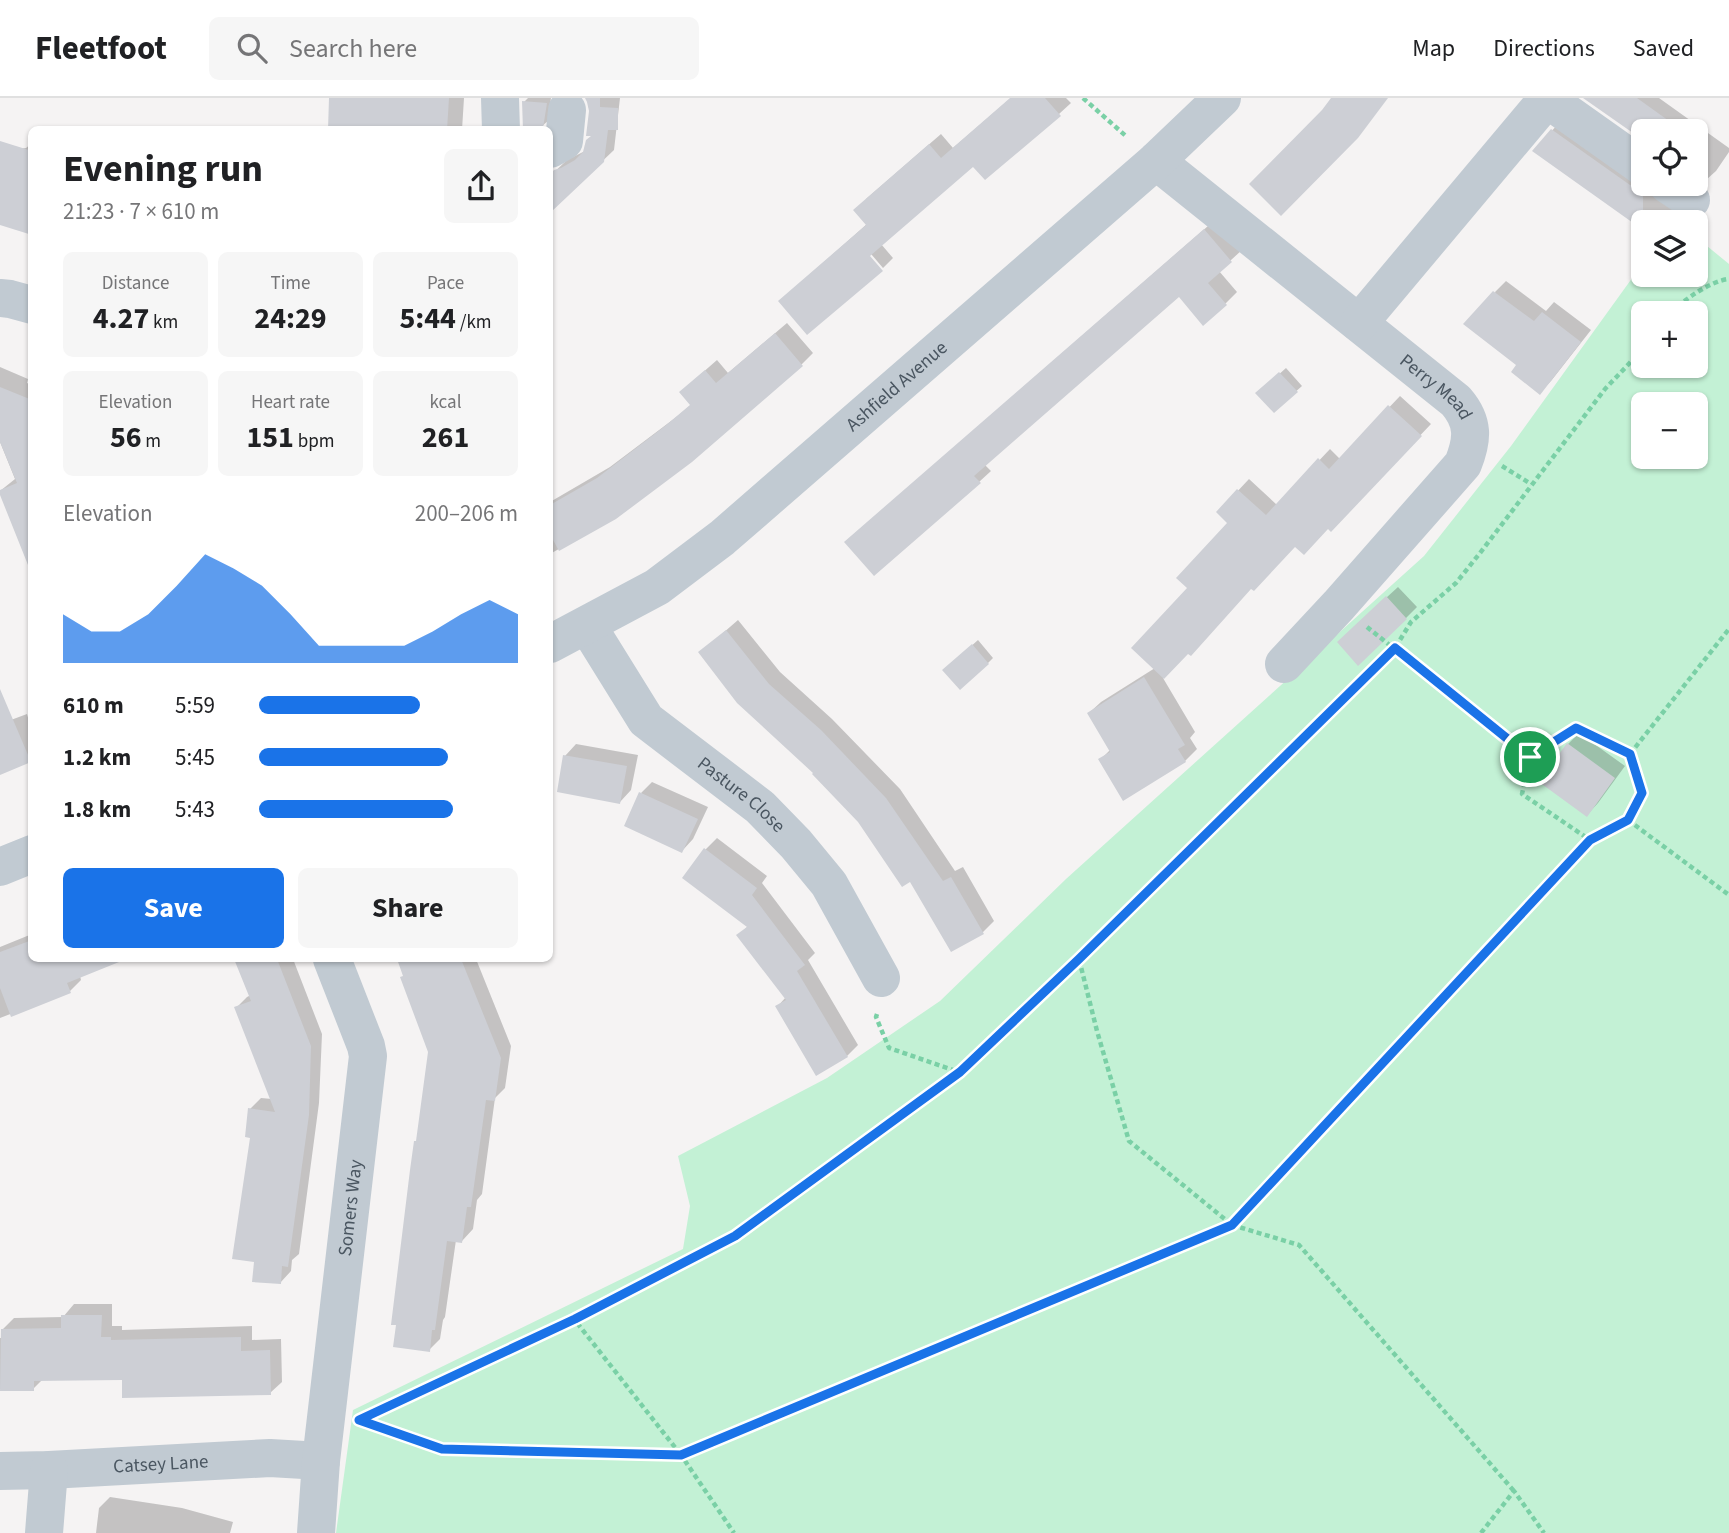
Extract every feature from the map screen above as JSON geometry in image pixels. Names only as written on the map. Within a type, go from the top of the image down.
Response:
[{"type":"street","points":[[500,98],[501,126]]},
{"type":"street","name":"Ashfield Avenue","points":[[553,642],[657,587],[722,538],[1156,161],[1222,98]]},
{"type":"street","points":[[1359,323],[1547,99],[1631,158]]},
{"type":"street","points":[[553,147],[564,141],[567,110]]},
{"type":"street","name":"Perry Mead","points":[[1156,161],[1456,401],[1469,424],[1469,447],[1462,464],[1284,664]]},
{"type":"street","points":[[0,298],[28,305]]},
{"type":"street","name":"Pasture Close","points":[[587,625],[646,720],[760,807],[796,844],[828,884],[881,978]]},
{"type":"street","points":[[0,867],[28,856]]},
{"type":"street","name":"Somers Way","points":[[316,1533],[321,1461],[368,1056],[333,962]]},
{"type":"street","name":"Catsey Lane","points":[[0,1471],[270,1458],[321,1461]]},
{"type":"street","points":[[44,1533],[49,1470]]},
{"type":"path","points":[[1083,98],[1156,161]]},
{"type":"path","points":[[1685,301],[1720,279],[1729,279]]},
{"type":"path","points":[[1590,840],[1522,794],[1530,757],[1576,728],[1630,754],[1642,793],[1628,820],[1590,840],[1232,1225],[681,1455],[442,1449],[359,1420],[575,1319],[735,1236],[960,1072],[1079,959],[1395,648],[1411,622],[1456,583],[1605,389],[1631,362]]},
{"type":"path","points":[[1630,754],[1729,629]]},
{"type":"path","points":[[1395,648],[1530,757]]},
{"type":"path","points":[[1628,820],[1729,895]]},
{"type":"path","points":[[1079,959],[1129,1141],[1232,1225],[1299,1245],[1514,1491],[1544,1533]]},
{"type":"path","points":[[881,978],[876,1017],[889,1048],[960,1072]]},
{"type":"path","points":[[575,1319],[681,1455],[734,1533]]},
{"type":"path","points":[[1481,1533],[1514,1491]]},
{"type":"green space","points":[[1708,247],[1729,264],[1729,1533],[336,1533],[353,1410],[683,1249],[690,1206],[678,1156],[827,1078],[940,1001],[1066,879],[1424,556],[1511,446],[1631,280],[1631,287],[1708,287]]},
{"type":"building","points":[[329,98],[449,98],[447,126],[328,126]]},
{"type":"building","points":[[585,98],[600,98],[600,107],[618,108],[618,130],[608,130],[604,162],[553,210],[553,171],[575,160],[583,152],[586,140],[591,136],[586,136],[589,111]]},
{"type":"building","points":[[1010,98],[1045,98],[1061,116],[985,180],[973,167],[870,256],[883,271],[807,335],[778,301],[866,225],[853,210],[929,144],[941,158]]},
{"type":"building","points":[[1331,98],[1388,98],[1358,138],[1281,216],[1249,184]]},
{"type":"building","points":[[1583,98],[1637,98],[1666,119],[1631,119],[1631,132]]},
{"type":"building","points":[[522,101],[547,103],[543,126],[523,126]]},
{"type":"building","points":[[1551,129],[1631,185],[1631,196],[1643,196],[1643,210],[1631,210],[1631,221],[1532,151]]},
{"type":"building","points":[[0,141],[28,150],[28,234],[0,225]]},
{"type":"building","points":[[1204,229],[1232,262],[1208,283],[1227,305],[1203,326],[1179,297],[974,476],[981,483],[874,576],[844,542]]},
{"type":"building","points":[[1493,291],[1534,321],[1542,312],[1581,342],[1540,395],[1511,372],[1516,365],[1463,324]]},
{"type":"building","points":[[775,333],[803,366],[692,462],[616,519],[559,551],[553,540],[553,503],[597,478],[690,405],[679,392],[705,370],[716,383]]},
{"type":"building","points":[[1279,372],[1298,392],[1274,413],[1255,393]]},
{"type":"building","points":[[0,387],[28,398],[28,565],[0,495],[0,490],[17,483],[0,442]]},
{"type":"building","points":[[1388,405],[1422,436],[1331,532],[1328,529],[1304,555],[1295,547],[1254,591],[1251,589],[1191,656],[1188,654],[1164,679],[1131,648],[1187,588],[1176,578],[1227,523],[1216,512],[1237,489],[1266,515],[1318,458],[1329,469]]},
{"type":"building","points":[[1386,596],[1407,619],[1358,666],[1337,642]]},
{"type":"building","points":[[726,630],[769,684],[821,730],[886,798],[943,881],[951,877],[984,934],[951,952],[910,882],[902,887],[858,822],[813,773],[737,703],[698,652]]},
{"type":"building","points":[[972,644],[989,664],[960,690],[942,670]]},
{"type":"building","points":[[1144,677],[1185,745],[1178,749],[1186,762],[1123,801],[1098,759],[1110,752],[1087,713]]},
{"type":"building","points":[[0,689],[28,755],[28,763],[0,775]]},
{"type":"building","points":[[1567,743],[1615,778],[1587,817],[1539,782]]},
{"type":"building","points":[[563,755],[627,766],[620,804],[557,792]]},
{"type":"building","points":[[639,792],[698,819],[682,853],[624,826]]},
{"type":"building","points":[[704,848],[757,888],[752,895],[805,965],[797,971],[848,1057],[816,1076],[775,1006],[786,1000],[736,935],[747,927],[682,878]]},
{"type":"building","points":[[28,942],[28,962],[119,962],[67,983],[71,993],[11,1017],[0,988],[0,952]]},
{"type":"building","points":[[235,962],[278,962],[311,1046],[309,1115],[288,1267],[282,1266],[281,1284],[252,1282],[254,1262],[232,1259],[250,1138],[245,1137],[248,1108],[275,1112],[234,1007],[251,1001]]},
{"type":"building","points":[[398,962],[462,962],[501,1058],[495,1101],[486,1100],[471,1207],[467,1207],[462,1243],[447,1241],[430,1352],[393,1347],[396,1325],[391,1325],[428,1052],[400,977],[403,976]]},
{"type":"building","points":[[61,1315],[102,1315],[101,1337],[111,1337],[111,1340],[241,1337],[241,1351],[270,1350],[271,1395],[122,1398],[122,1380],[34,1381],[34,1391],[0,1391],[1,1329],[61,1328]]},
{"type":"route","points":[[1395,648],[1530,757],[1576,728],[1630,754],[1642,793],[1628,820],[1590,840],[1232,1225],[681,1455],[442,1449],[359,1420],[575,1319],[735,1236],[960,1072],[1079,959],[1395,648]]}]
